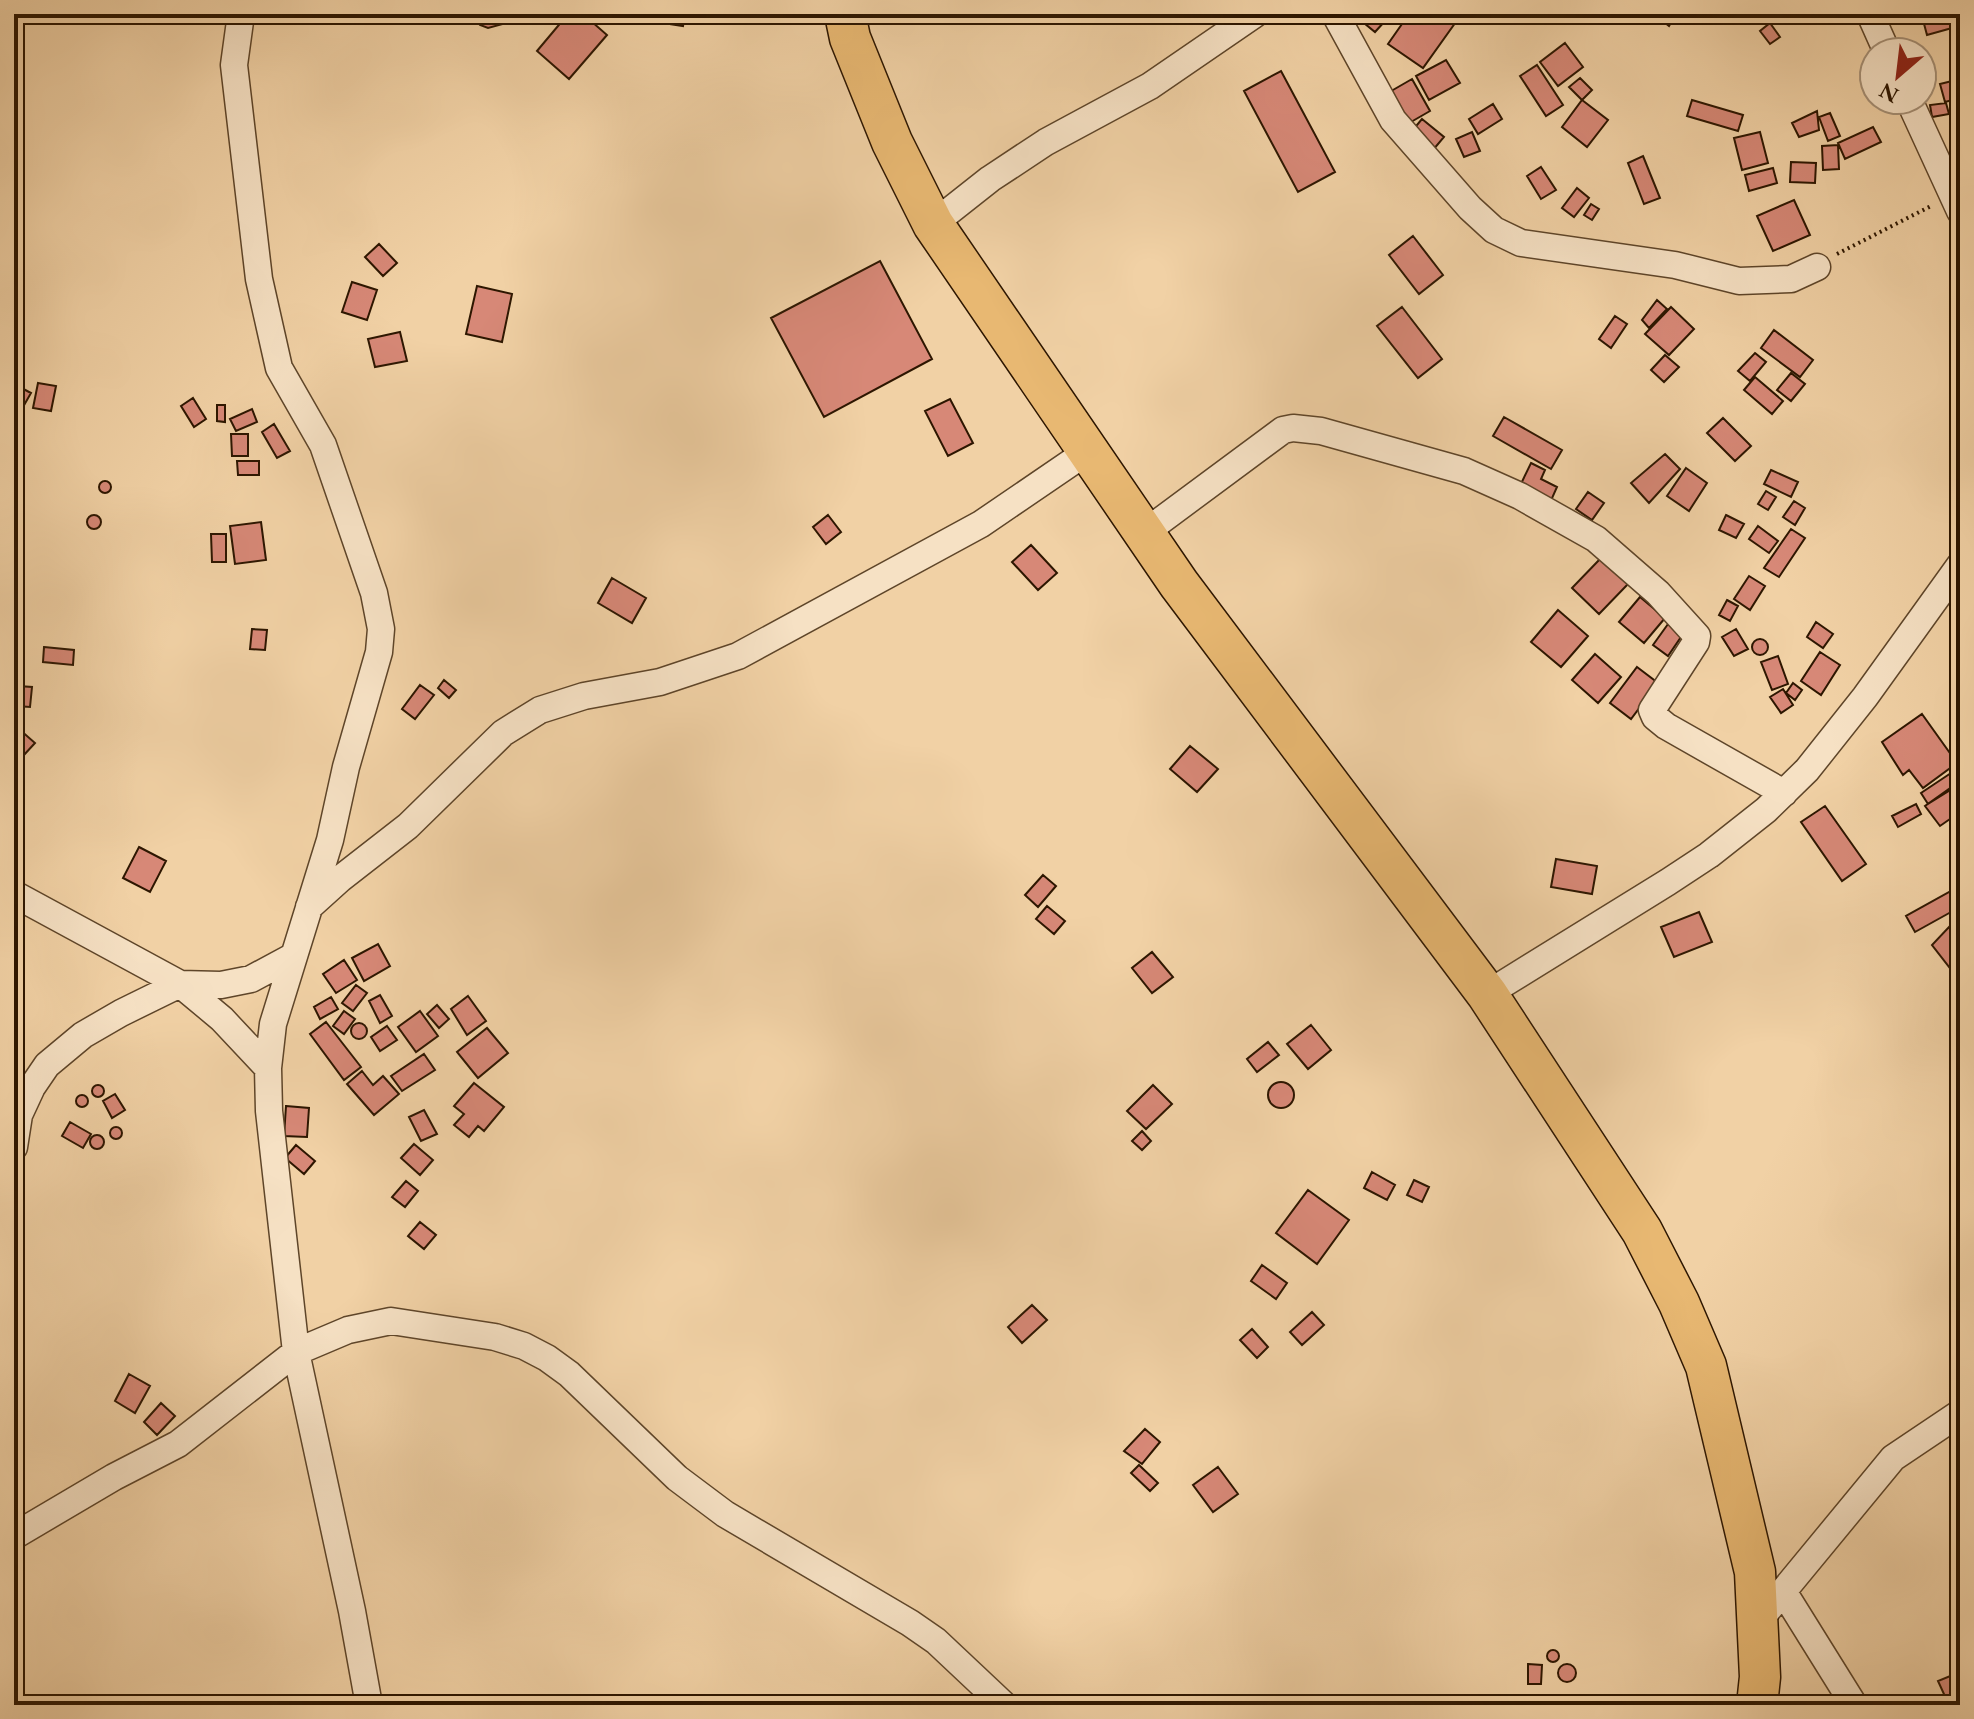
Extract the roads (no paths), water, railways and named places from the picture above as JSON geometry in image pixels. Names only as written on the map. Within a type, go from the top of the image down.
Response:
[{"type":"main road","points":[[840,22],[892,142],[933,224],[1188,596],[1487,994],[1642,1231],[1706,1366],[1755,1572],[1760,1677],[1757,1705]]},
{"type":"street","points":[[241,14],[234,65],[254,246],[272,341],[279,368],[289,389],[314,425],[323,445],[374,593],[381,629],[379,652],[346,767],[330,840],[273,1024],[268,1068],[269,1111],[296,1352],[369,1705]]},
{"type":"street","points":[[933,224],[990,179],[1046,142],[1150,86],[1255,14]]},
{"type":"street","points":[[1335,14],[1393,120],[1470,208],[1494,230],[1521,243],[1675,265],[1739,281],[1791,279],[1817,267]]},
{"type":"street","points":[[1870,14],[1880,36]]},
{"type":"street","points":[[1916,116],[1956,203]]},
{"type":"street","points":[[1144,533],[1260,446],[1283,430],[1293,428],[1321,431],[1464,471],[1520,496],[1596,539],[1658,593],[1697,636],[1657,698],[1652,710],[1655,717],[1775,801]]},
{"type":"street","points":[[307,909],[408,826],[503,733],[540,710],[584,696],[660,682],[738,656],[981,524],[1088,451]]},
{"type":"street","points":[[1487,994],[1709,855],[1775,801],[1807,770],[1865,697],[1960,565]]},
{"type":"street","points":[[14,894],[180,984],[222,1019],[268,1068]]},
{"type":"street","points":[[14,1147],[19,1115],[32,1087],[47,1065],[83,1035],[180,984],[221,985],[251,979],[292,957]]},
{"type":"street","points":[[14,1536],[114,1477],[178,1444],[296,1352],[348,1330],[391,1321],[495,1337],[524,1346],[569,1374],[677,1478],[725,1514],[923,1632],[1004,1705]]},
{"type":"street","points":[[1757,1623],[1893,1458],[1960,1413]]},
{"type":"street","points":[[1783,1591],[1854,1705]]}]
